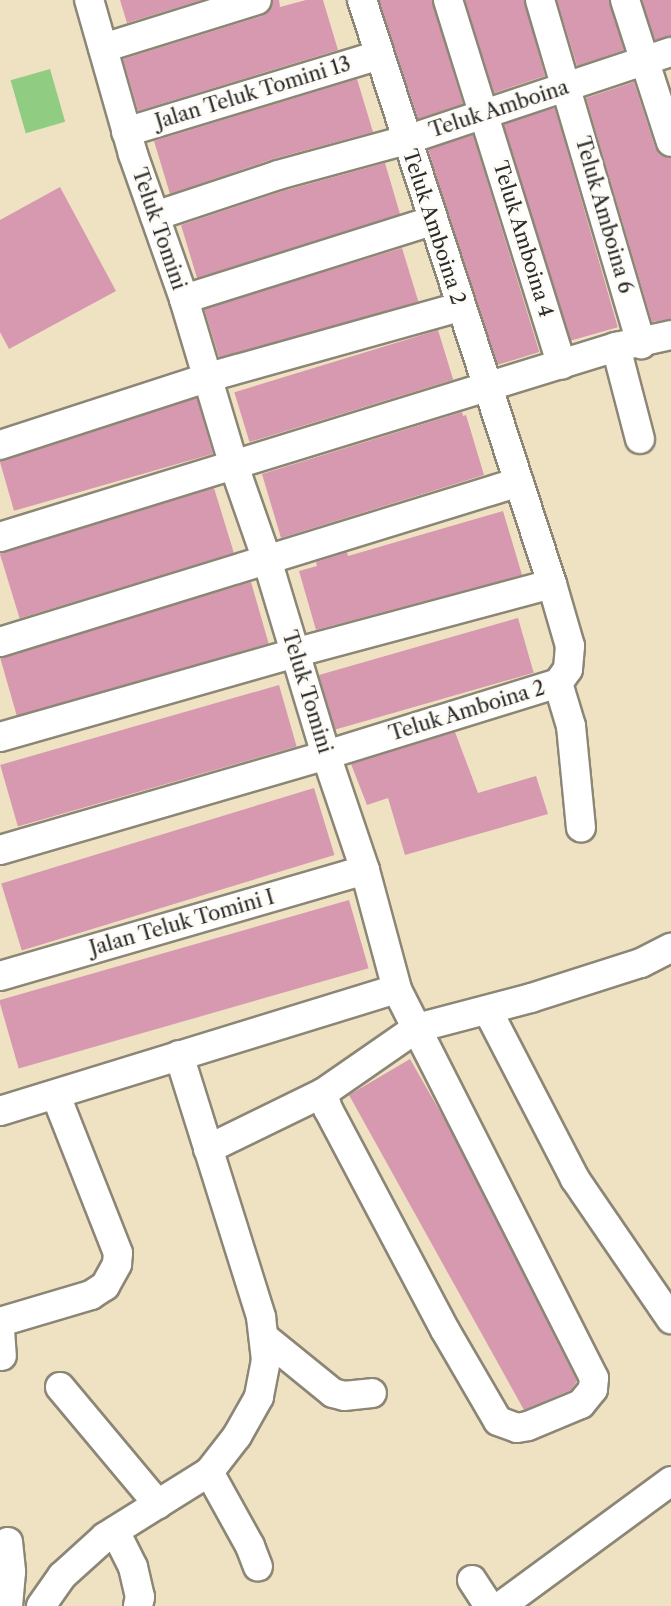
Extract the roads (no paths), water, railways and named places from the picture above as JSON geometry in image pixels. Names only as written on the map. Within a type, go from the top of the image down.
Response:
[{"type":"street","name":"Teluk Tomini","points":[[89,0],[126,132],[184,299],[234,466],[267,560],[294,653],[364,870],[397,989],[594,1378],[593,1389],[581,1404],[528,1426],[517,1428],[498,1421],[440,1319],[328,1109],[323,1094]]},
{"type":"street","points":[[103,48],[257,0]]},
{"type":"street","name":"Teluk Amboina 2","points":[[0,850],[326,755],[558,683],[568,669],[570,646],[552,584],[486,387],[362,0]]},
{"type":"street","name":"Teluk Amboina 4","points":[[448,0],[485,112],[562,365]]},
{"type":"street","name":"Teluk Amboina 6","points":[[540,0],[567,87],[629,345],[640,439]]},
{"type":"street","points":[[625,0],[671,142]]},
{"type":"street","name":"Teluk Amboina","points":[[155,216],[278,175],[406,140],[671,52]]},
{"type":"street","name":"Jalan Teluk Tomini 13","points":[[126,132],[379,55]]},
{"type":"street","points":[[184,299],[432,221]]},
{"type":"street","points":[[0,445],[209,377],[460,307]]},
{"type":"street","points":[[0,537],[486,387],[671,335]]},
{"type":"street","points":[[0,642],[519,482]]},
{"type":"street","points":[[0,737],[294,653],[552,584]]},
{"type":"street","points":[[558,683],[571,726],[580,828]]},
{"type":"street","name":"Jalan Teluk Tomini I","points":[[0,976],[364,870]]},
{"type":"street","points":[[208,1149],[323,1094],[417,1028],[488,1011],[641,963],[671,948]]},
{"type":"street","points":[[0,1111],[56,1096],[179,1055],[397,989]]},
{"type":"street","points":[[488,1011],[575,1179],[671,1319]]},
{"type":"street","points":[[41,1606],[62,1576],[115,1531],[209,1472],[237,1436],[259,1397],[266,1360],[261,1317],[179,1055]]},
{"type":"street","points":[[0,1322],[91,1294],[105,1286],[117,1264],[118,1253],[56,1096]]},
{"type":"street","points":[[264,1337],[333,1393],[344,1396],[372,1393]]},
{"type":"street","points":[[60,1387],[158,1504]]},
{"type":"street","points":[[209,1472],[250,1546],[258,1567]]},
{"type":"street","points":[[501,1606],[671,1481]]},
{"type":"street","points":[[115,1531],[133,1567],[140,1597],[138,1606]]},
{"type":"street","points":[[8,1542],[11,1572],[8,1606]]},
{"type":"street","points":[[472,1580],[489,1606]]}]
